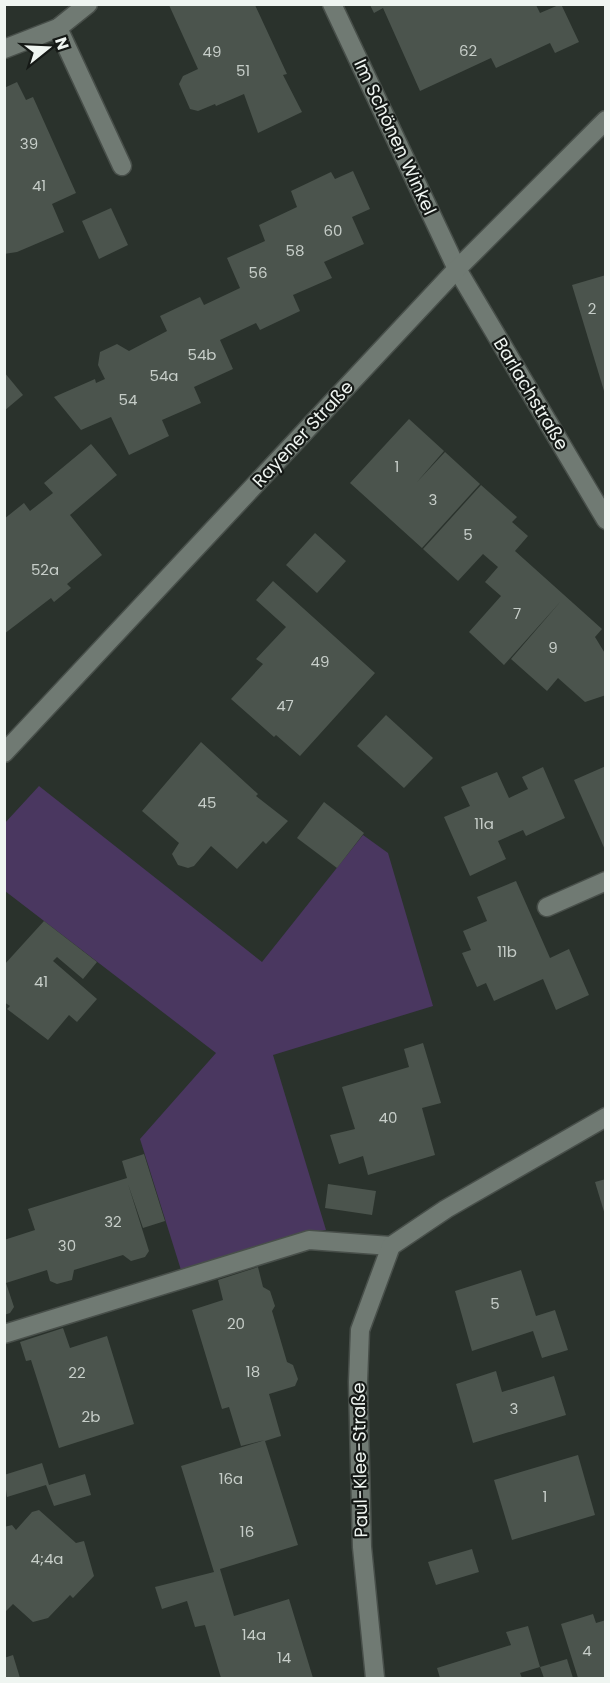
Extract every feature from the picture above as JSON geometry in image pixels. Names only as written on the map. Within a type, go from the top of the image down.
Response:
[{"type":"street","points":[[4,49],[58,28],[88,4]]},
{"type":"street","name":"Im Schönen Winkel","points":[[332,4],[457,269]]},
{"type":"street","points":[[58,28],[122,166]]},
{"type":"street","name":"Rayener Straße","points":[[4,753],[457,269],[606,120]]},
{"type":"street","name":"Barlachstraße","points":[[457,269],[606,520]]},
{"type":"street","points":[[548,907],[606,881]]},
{"type":"street","points":[[4,1334],[309,1240],[391,1246],[446,1209],[606,1117]]},
{"type":"street","name":"Paul-Klee-Straße","points":[[375,1678],[362,1547],[358,1382],[360,1330],[391,1246]]},
{"type":"shaded area","points":[[39,786],[262,962],[363,835],[388,853],[433,1006],[273,1055],[326,1230],[295,1234],[181,1270],[140,1139],[216,1053],[5,891],[4,824]]},
{"type":"building","points":[[561,4],[579,42],[555,53],[550,43],[496,68],[491,58],[420,91],[383,8],[374,13],[370,5],[536,5],[540,13]]},
{"type":"building","points":[[169,5],[255,5],[287,74],[283,75],[302,112],[258,133],[244,94],[198,111],[190,109],[179,84],[183,76],[198,69]]},
{"type":"building","points":[[17,82],[26,100],[33,97],[76,193],[52,204],[64,232],[17,252],[4,254],[4,88]]},
{"type":"building","points":[[353,171],[370,209],[352,217],[364,244],[324,262],[332,278],[293,295],[300,311],[260,330],[256,323],[220,340],[233,369],[194,387],[201,403],[162,420],[169,436],[129,455],[111,417],[81,430],[54,397],[95,379],[96,383],[105,379],[98,365],[100,352],[117,344],[129,351],[167,331],[160,316],[200,297],[204,305],[240,288],[227,258],[265,241],[259,225],[297,207],[291,191],[331,172],[335,179]]},
{"type":"building","points":[[111,208],[128,245],[99,259],[82,221]]},
{"type":"building","points":[[606,275],[606,391],[604,391],[572,285]]},
{"type":"building","points":[[4,372],[23,395],[4,411]]},
{"type":"building","points":[[409,419],[444,451],[417,482],[445,452],[480,484],[422,548],[350,483]]},
{"type":"building","points":[[91,444],[117,475],[70,515],[102,555],[67,584],[71,588],[54,602],[51,598],[4,634],[4,519],[24,503],[30,511],[53,493],[44,483]]},
{"type":"building","points":[[481,485],[517,517],[512,522],[528,536],[515,551],[602,629],[595,637],[606,655],[606,695],[585,702],[558,678],[547,691],[511,659],[561,601],[504,665],[469,632],[501,596],[485,582],[498,567],[483,554],[458,581],[423,549]]},
{"type":"building","points":[[315,533],[346,561],[317,593],[286,565]]},
{"type":"building","points":[[273,581],[375,673],[300,756],[276,735],[274,737],[231,699],[263,664],[256,659],[286,627],[256,600]]},
{"type":"building","points":[[386,715],[433,758],[404,788],[357,746]]},
{"type":"building","points":[[201,742],[258,794],[256,796],[288,821],[266,844],[263,841],[237,869],[211,846],[194,866],[188,868],[178,865],[172,854],[179,843],[142,811]]},
{"type":"building","points":[[606,766],[606,852],[574,780]]},
{"type":"building","points":[[543,767],[565,818],[526,836],[523,830],[498,841],[506,859],[470,876],[444,817],[470,806],[461,787],[497,772],[509,798],[528,789],[522,777]]},
{"type":"building","points":[[324,802],[364,833],[337,868],[297,838]]},
{"type":"building","points":[[516,881],[550,958],[569,949],[589,995],[556,1010],[543,979],[494,1001],[486,983],[477,987],[462,953],[471,950],[463,931],[487,921],[477,897]]},
{"type":"building","points":[[44,921],[97,962],[83,979],[57,957],[53,961],[97,999],[77,1022],[69,1015],[48,1040],[7,1009],[10,1006],[4,1002],[4,965]]},
{"type":"building","points":[[423,1043],[441,1103],[422,1108],[435,1155],[368,1175],[363,1156],[339,1164],[330,1135],[355,1129],[342,1087],[409,1067],[404,1049]]},
{"type":"building","points":[[144,1154],[165,1221],[143,1228],[128,1184],[149,1251],[145,1257],[131,1261],[123,1255],[74,1270],[72,1280],[57,1284],[50,1281],[47,1270],[6,1283],[14,1307],[10,1313],[4,1315],[4,1240],[35,1230],[28,1209],[127,1178],[122,1161]]},
{"type":"building","points":[[606,1179],[606,1215],[605,1215],[595,1182]]},
{"type":"building","points":[[328,1184],[376,1191],[372,1215],[325,1208]]},
{"type":"building","points":[[258,1267],[263,1287],[270,1291],[275,1306],[272,1311],[287,1362],[293,1365],[298,1379],[295,1386],[269,1394],[281,1436],[265,1441],[298,1545],[220,1569],[234,1616],[289,1599],[313,1678],[221,1678],[205,1625],[195,1627],[187,1601],[162,1609],[155,1587],[214,1572],[181,1466],[265,1440],[241,1446],[229,1407],[222,1409],[192,1310],[223,1300],[218,1280]]},
{"type":"building","points":[[521,1270],[536,1316],[555,1310],[568,1350],[542,1358],[533,1331],[472,1351],[455,1291]]},
{"type":"building","points":[[63,1328],[70,1348],[107,1336],[134,1424],[59,1448],[31,1360],[26,1361],[20,1342]]},
{"type":"building","points":[[496,1371],[502,1392],[554,1376],[566,1415],[473,1443],[456,1384]]},
{"type":"building","points":[[578,1455],[595,1515],[512,1540],[494,1480]]},
{"type":"building","points":[[42,1463],[49,1485],[85,1474],[91,1495],[54,1506],[46,1485],[7,1497],[4,1475]]},
{"type":"building","points":[[39,1510],[76,1543],[84,1541],[94,1576],[73,1598],[70,1595],[48,1618],[33,1622],[13,1604],[4,1613],[4,1527],[12,1525],[16,1530],[32,1512]]},
{"type":"building","points":[[472,1549],[479,1572],[436,1585],[428,1562]]},
{"type":"building","points":[[593,1614],[596,1623],[606,1620],[606,1678],[578,1678],[561,1624]]},
{"type":"building","points":[[528,1626],[540,1667],[520,1673],[522,1678],[440,1678],[437,1668],[511,1645],[506,1632]]},
{"type":"building","points":[[13,1655],[20,1678],[4,1678],[4,1658]]},
{"type":"building","points":[[567,1659],[573,1678],[544,1678],[540,1667]]}]
